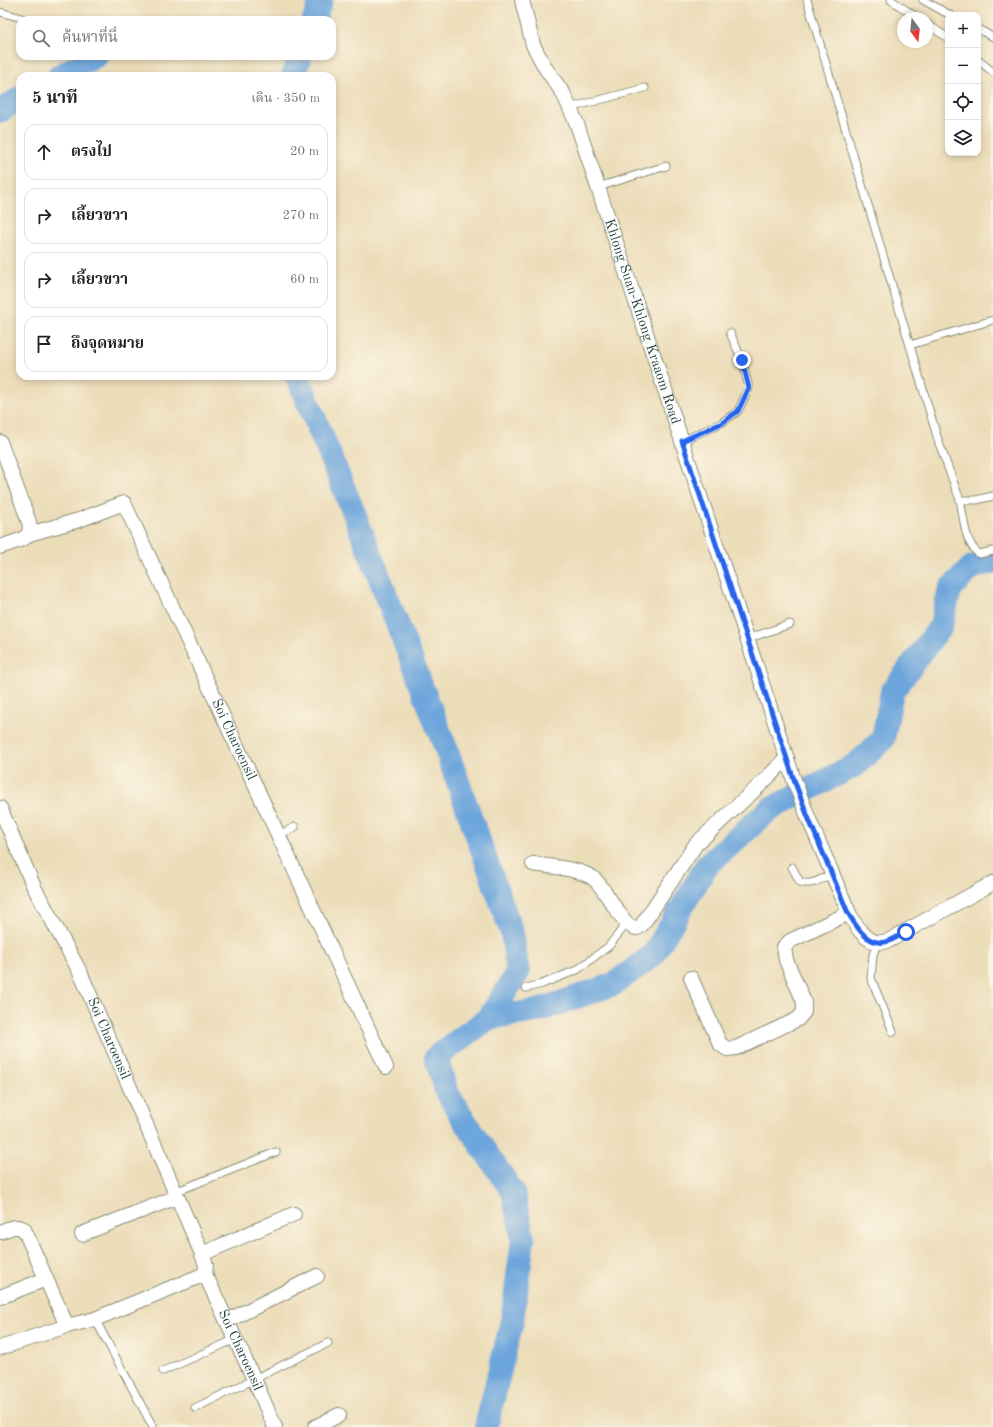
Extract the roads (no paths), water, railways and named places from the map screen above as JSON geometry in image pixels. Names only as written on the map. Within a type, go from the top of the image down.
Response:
[{"type":"street","name":"Khlong Suan-Khlong Kraaom Road","points":[[522,0],[533,45],[546,68],[563,92],[577,124],[794,780],[848,913],[857,928],[870,940],[877,942]]},
{"type":"street","points":[[0,442],[30,522],[29,534]]},
{"type":"street","name":"Soi Charoensil","points":[[0,547],[23,539],[29,534],[79,520],[124,503],[386,1067]]},
{"type":"street","points":[[533,864],[574,871],[588,875],[595,879],[608,899],[627,923],[637,929],[640,927],[696,844],[787,758]]},
{"type":"street","name":"Soi Charoensil","points":[[0,808],[34,887],[80,972],[202,1254],[206,1265],[205,1274],[275,1427]]},
{"type":"street","points":[[877,942],[888,941],[993,884]]},
{"type":"street","points":[[691,978],[720,1044],[727,1049],[736,1048],[798,1019],[804,1012],[804,1002],[786,960],[784,947],[790,941],[848,913]]},
{"type":"street","points":[[82,1234],[176,1195]]},
{"type":"street","points":[[202,1254],[294,1214]]},
{"type":"street","points":[[0,1232],[17,1226],[24,1229],[67,1326]]},
{"type":"street","points":[[0,1348],[67,1326],[96,1319],[205,1274]]},
{"type":"street","points":[[227,1321],[317,1276]]},
{"type":"street","points":[[0,1297],[46,1279]]},
{"type":"street","points":[[315,1427],[339,1415]]},
{"type":"lane","points":[[807,0],[939,443],[960,500],[968,536],[973,550],[979,554],[993,551]]},
{"type":"lane","points":[[891,0],[909,12]]},
{"type":"lane","points":[[923,0],[945,12]]},
{"type":"lane","points":[[0,12],[16,16]]},
{"type":"lane","points":[[933,28],[945,36]]},
{"type":"lane","points":[[981,31],[993,37]]},
{"type":"lane","points":[[981,62],[993,72]]},
{"type":"lane","points":[[569,108],[645,88]]},
{"type":"lane","points":[[598,187],[666,166]]},
{"type":"lane","points":[[910,345],[993,320]]},
{"type":"lane","points":[[682,441],[722,423],[738,411],[749,388],[742,360],[730,333]]},
{"type":"lane","points":[[960,500],[976,500],[993,496]]},
{"type":"lane","points":[[747,639],[790,624]]},
{"type":"lane","points":[[279,835],[295,827]]},
{"type":"lane","points":[[792,867],[800,882],[805,884],[810,884],[832,874]]},
{"type":"lane","points":[[526,988],[542,984],[577,970],[609,946],[627,923]]},
{"type":"lane","points":[[877,942],[873,956],[871,978],[893,1032]]},
{"type":"lane","points":[[176,1195],[276,1152]]},
{"type":"lane","points":[[96,1319],[153,1427]]},
{"type":"lane","points":[[163,1370],[236,1339]]},
{"type":"lane","points":[[195,1408],[328,1343]]},
{"type":"waterway","points":[[315,16],[321,0]]},
{"type":"waterway","points":[[66,72],[89,60]]},
{"type":"waterway","points":[[294,72],[299,60]]},
{"type":"waterway","points":[[0,111],[16,101]]},
{"type":"waterway","points":[[299,380],[356,518],[445,746],[512,933],[518,972],[489,1018],[436,1057],[447,1093],[513,1192],[523,1239],[512,1321],[486,1427]]},
{"type":"waterway","points":[[489,1018],[537,1011],[614,984],[653,955],[707,865],[769,810],[857,764],[883,739],[892,692],[941,626],[950,589],[972,567],[993,562]]}]
